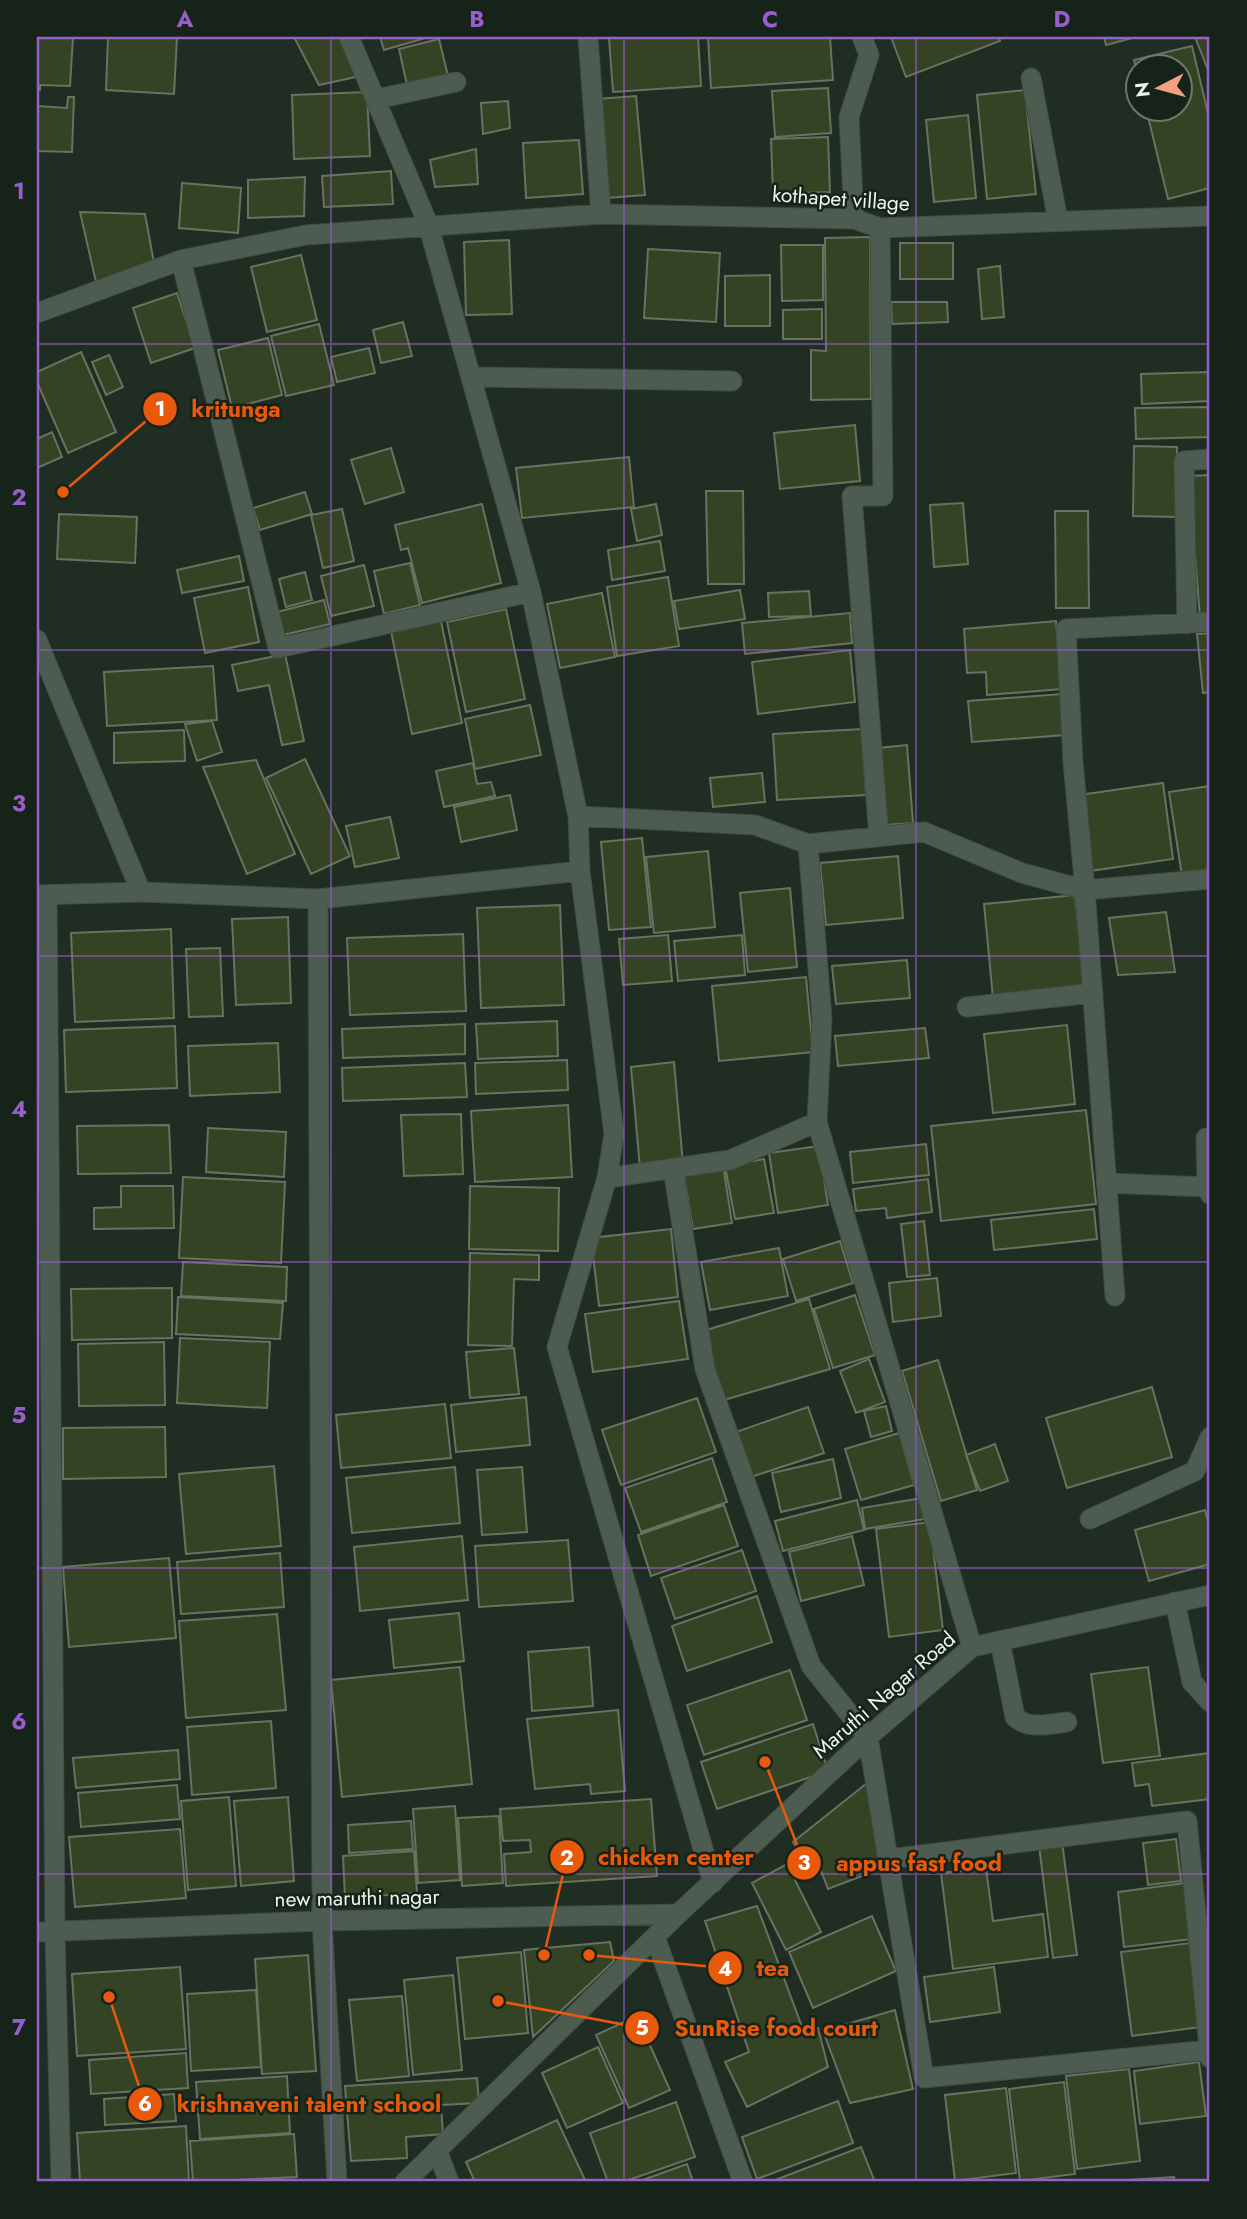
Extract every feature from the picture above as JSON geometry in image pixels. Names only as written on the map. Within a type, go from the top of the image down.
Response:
[{"type":"street","points":[[349,37],[428,225],[531,592],[578,816],[580,871],[614,1134],[607,1178],[557,1347],[713,1883]]},
{"type":"street","points":[[588,37],[601,214]]},
{"type":"street","points":[[854,219],[849,117],[869,55],[862,37]]},
{"type":"street","points":[[1031,78],[1058,221]]},
{"type":"street","points":[[377,99],[456,82]]},
{"type":"street","name":"kothapet village","points":[[37,313],[181,260],[306,235],[601,214],[854,219],[880,228],[1210,216]]},
{"type":"street","points":[[879,837],[852,496],[883,496],[880,228]]},
{"type":"street","points":[[181,260],[278,648],[531,592]]},
{"type":"street","points":[[472,377],[733,381]]},
{"type":"street","points":[[1187,624],[1184,461],[1210,458]]},
{"type":"street","points":[[1115,1296],[1073,762],[1066,629],[1210,622]]},
{"type":"street","points":[[37,640],[141,892]]},
{"type":"street","points":[[578,816],[755,825],[808,844],[924,832],[1022,873],[1085,890],[1210,879]]},
{"type":"street","points":[[808,844],[822,1018],[817,1122],[972,1647]]},
{"type":"street","points":[[61,2182],[46,1932],[42,895],[141,892],[318,899],[580,871]]},
{"type":"street","points":[[318,899],[322,1921],[337,2182]]},
{"type":"street","points":[[967,1007],[1093,993]]},
{"type":"street","points":[[607,1178],[730,1160],[817,1122]]},
{"type":"street","points":[[1106,1183],[1209,1191],[1206,1138],[1210,1138]]},
{"type":"street","points":[[673,1170],[705,1369],[811,1666],[869,1737],[924,2078],[1209,2054],[1187,1821],[890,1858]]},
{"type":"street","points":[[1090,1519],[1195,1471],[1210,1437]]},
{"type":"street","name":"Maruthi Nagar Road","points":[[405,2182],[678,1914],[869,1737],[972,1647],[1210,1595]]},
{"type":"street","points":[[1175,1602],[1192,1682],[1210,1702]]},
{"type":"street","points":[[1000,1641],[1015,1717],[1032,1726],[1067,1722]]},
{"type":"street","name":"new maruthi nagar","points":[[46,1932],[322,1921],[678,1914]]},
{"type":"street","points":[[654,1937],[743,2182]]},
{"type":"street","points":[[437,2150],[449,2182]]},
{"type":"building","points":[[37,37],[73,37],[70,86],[40,85],[40,90],[37,90]]},
{"type":"building","points":[[108,37],[177,37],[174,94],[106,90]]},
{"type":"building","points":[[294,37],[340,37],[360,76],[319,85]]},
{"type":"building","points":[[380,37],[429,37],[384,50]]},
{"type":"building","points":[[698,37],[701,86],[613,92],[609,38]]},
{"type":"building","points":[[708,37],[830,37],[833,80],[711,88]]},
{"type":"building","points":[[891,37],[999,37],[1000,41],[906,77]]},
{"type":"building","points":[[1104,37],[1136,37],[1106,45]]},
{"type":"building","points":[[1195,37],[1210,37],[1210,75]]},
{"type":"building","points":[[439,39],[448,76],[407,85],[399,49]]},
{"type":"building","points":[[1192,46],[1193,52],[1167,52]]},
{"type":"building","points":[[1194,54],[1210,122],[1210,188],[1168,199],[1149,122],[1194,122]]},
{"type":"building","points":[[828,88],[831,133],[775,137],[772,91]]},
{"type":"building","points":[[1025,90],[1036,194],[987,199],[977,95]]},
{"type":"building","points":[[367,92],[370,156],[294,159],[292,95]]},
{"type":"building","points":[[636,96],[645,195],[606,198],[597,99]]},
{"type":"building","points":[[68,97],[74,97],[72,152],[37,151],[37,106],[67,108]]},
{"type":"building","points":[[508,101],[510,128],[483,134],[481,103]]},
{"type":"building","points":[[968,115],[976,198],[934,202],[926,120]]},
{"type":"building","points":[[828,137],[830,192],[773,194],[771,139]]},
{"type":"building","points":[[579,140],[583,194],[526,198],[523,143]]},
{"type":"building","points":[[476,149],[478,184],[435,187],[430,160]]},
{"type":"building","points":[[391,171],[393,204],[324,207],[322,176]]},
{"type":"building","points":[[305,177],[304,216],[248,218],[248,180]]},
{"type":"building","points":[[182,183],[241,188],[238,233],[179,228]]},
{"type":"building","points":[[80,212],[145,214],[154,263],[96,282]]},
{"type":"building","points":[[870,237],[871,399],[811,400],[811,350],[826,351],[825,238]]},
{"type":"building","points":[[509,240],[512,314],[466,315],[464,242]]},
{"type":"building","points":[[900,243],[953,243],[953,279],[900,279]]},
{"type":"building","points":[[781,245],[823,245],[823,300],[782,301]]},
{"type":"building","points":[[648,249],[720,253],[716,322],[644,318]]},
{"type":"building","points":[[301,255],[317,320],[267,332],[251,267]]},
{"type":"building","points":[[1000,266],[1004,317],[982,319],[978,269]]},
{"type":"building","points":[[770,275],[770,326],[725,326],[725,276]]},
{"type":"building","points":[[177,293],[195,348],[151,363],[133,308]]},
{"type":"building","points":[[891,302],[947,302],[948,322],[892,324]]},
{"type":"building","points":[[822,309],[822,339],[783,339],[783,310]]},
{"type":"building","points":[[403,322],[412,356],[381,363],[373,330]]},
{"type":"building","points":[[319,324],[334,385],[286,396],[271,336]]},
{"type":"building","points":[[268,338],[282,395],[232,408],[218,350]]},
{"type":"building","points":[[369,348],[375,373],[337,382],[331,357]]},
{"type":"building","points":[[81,352],[116,432],[68,453],[37,382],[37,372]]},
{"type":"building","points":[[109,355],[123,387],[106,395],[92,362]]},
{"type":"building","points":[[1210,372],[1210,401],[1142,404],[1141,374]]},
{"type":"building","points":[[1210,407],[1210,437],[1136,439],[1135,408]]},
{"type":"building","points":[[855,425],[860,481],[780,489],[774,433]]},
{"type":"building","points":[[52,432],[62,457],[37,468],[37,439]]},
{"type":"building","points":[[1134,446],[1177,447],[1176,517],[1133,516]]},
{"type":"building","points":[[391,448],[404,492],[365,504],[351,460]]},
{"type":"building","points":[[629,457],[634,507],[522,518],[516,468]]},
{"type":"building","points":[[1210,475],[1210,618],[1200,618],[1189,476]]},
{"type":"building","points":[[706,491],[743,491],[744,584],[708,584]]},
{"type":"building","points":[[305,492],[312,514],[260,530],[253,508]]},
{"type":"building","points":[[963,503],[968,564],[934,567],[930,505]]},
{"type":"building","points":[[482,504],[501,583],[422,603],[408,548],[401,550],[395,525]]},
{"type":"building","points":[[656,504],[662,535],[637,541],[631,509]]},
{"type":"building","points":[[342,509],[354,561],[323,568],[311,515]]},
{"type":"building","points":[[1055,511],[1088,511],[1089,608],[1056,608]]},
{"type":"building","points":[[59,514],[137,517],[135,563],[57,559]]},
{"type":"building","points":[[660,541],[665,571],[612,580],[608,550]]},
{"type":"building","points":[[239,556],[244,581],[182,593],[177,570]]},
{"type":"building","points":[[410,563],[420,605],[384,614],[374,571]]},
{"type":"building","points":[[364,565],[374,606],[331,616],[321,576]]},
{"type":"building","points":[[305,572],[312,600],[286,607],[279,579]]},
{"type":"building","points":[[668,577],[679,646],[617,656],[607,587]]},
{"type":"building","points":[[248,587],[259,642],[205,653],[194,598]]},
{"type":"building","points":[[740,590],[745,619],[679,629],[674,601]]},
{"type":"building","points":[[809,591],[811,616],[769,617],[768,593]]},
{"type":"building","points":[[602,593],[615,657],[560,668],[547,604]]},
{"type":"building","points":[[324,600],[330,624],[283,635],[277,612]]},
{"type":"building","points":[[506,609],[525,699],[466,712],[447,622]]},
{"type":"building","points":[[850,613],[852,643],[745,654],[742,623]]},
{"type":"building","points":[[441,621],[462,723],[412,734],[391,631]]},
{"type":"building","points":[[1056,621],[1062,689],[987,695],[986,672],[967,673],[964,629]]},
{"type":"building","points":[[1210,633],[1210,692],[1203,693],[1197,634]]},
{"type":"building","points":[[850,650],[855,702],[758,714],[752,662]]},
{"type":"building","points":[[285,654],[304,741],[282,745],[269,685],[238,691],[232,665]]},
{"type":"building","points":[[213,666],[217,720],[107,726],[104,672]]},
{"type":"building","points":[[1062,694],[1065,735],[972,742],[968,701]]},
{"type":"building","points":[[530,705],[541,755],[475,769],[465,719]]},
{"type":"building","points":[[212,721],[222,752],[197,761],[185,724]]},
{"type":"building","points":[[862,729],[866,795],[777,800],[773,734]]},
{"type":"building","points":[[184,730],[185,761],[114,763],[114,733]]},
{"type":"building","points":[[907,745],[913,823],[885,825],[878,748]]},
{"type":"building","points":[[305,759],[350,856],[311,874],[266,778]]},
{"type":"building","points":[[256,760],[295,854],[247,874],[203,767]]},
{"type":"building","points":[[473,763],[477,784],[491,782],[495,796],[444,807],[436,771]]},
{"type":"building","points":[[762,773],[765,802],[713,807],[710,778]]},
{"type":"building","points":[[1163,783],[1173,859],[1090,871],[1079,795]]},
{"type":"building","points":[[1210,786],[1210,872],[1182,876],[1169,792]]},
{"type":"building","points":[[510,795],[517,830],[461,842],[454,807]]},
{"type":"building","points":[[390,817],[399,858],[355,867],[346,826]]},
{"type":"building","points":[[642,838],[651,927],[609,930],[601,842]]},
{"type":"building","points":[[708,851],[715,927],[654,933],[646,857]]},
{"type":"building","points":[[898,856],[903,918],[826,925],[820,863]]},
{"type":"building","points":[[790,888],[797,967],[748,972],[740,893]]},
{"type":"building","points":[[1075,895],[1085,989],[993,998],[984,904]]},
{"type":"building","points":[[560,905],[564,1005],[481,1008],[477,908]]},
{"type":"building","points":[[1166,912],[1175,972],[1118,975],[1109,918]]},
{"type":"building","points":[[288,917],[291,1003],[236,1005],[232,919]]},
{"type":"building","points":[[171,929],[174,1018],[75,1022],[71,933]]},
{"type":"building","points":[[463,934],[466,1011],[350,1015],[347,938]]},
{"type":"building","points":[[668,935],[672,981],[623,985],[619,939]]},
{"type":"building","points":[[742,935],[745,975],[678,981],[674,941]]},
{"type":"building","points":[[220,948],[223,1016],[189,1017],[186,949]]},
{"type":"building","points":[[907,960],[910,998],[836,1004],[832,966]]},
{"type":"building","points":[[806,977],[813,1052],[719,1061],[712,986]]},
{"type":"building","points":[[557,1021],[558,1056],[478,1059],[476,1024]]},
{"type":"building","points":[[465,1024],[465,1054],[343,1058],[342,1029]]},
{"type":"building","points":[[1067,1025],[1075,1104],[993,1113],[984,1034]]},
{"type":"building","points":[[175,1026],[177,1088],[66,1092],[64,1030]]},
{"type":"building","points":[[925,1028],[929,1058],[838,1066],[835,1036]]},
{"type":"building","points":[[278,1043],[280,1092],[190,1096],[188,1046]]},
{"type":"building","points":[[567,1060],[568,1090],[476,1094],[475,1063]]},
{"type":"building","points":[[674,1062],[683,1164],[640,1168],[631,1067]]},
{"type":"building","points":[[465,1063],[467,1097],[343,1101],[342,1068]]},
{"type":"building","points":[[568,1105],[572,1177],[475,1182],[471,1111]]},
{"type":"building","points":[[1086,1110],[1096,1204],[941,1221],[931,1126]]},
{"type":"building","points":[[461,1114],[463,1174],[404,1176],[401,1115]]},
{"type":"building","points":[[169,1125],[171,1173],[78,1174],[77,1126]]},
{"type":"building","points":[[208,1128],[286,1132],[284,1177],[206,1172]]},
{"type":"building","points":[[926,1144],[929,1175],[853,1183],[850,1152]]},
{"type":"building","points":[[819,1146],[828,1205],[778,1213],[769,1153]]},
{"type":"building","points":[[764,1159],[774,1213],[735,1219],[725,1166]]},
{"type":"building","points":[[723,1165],[732,1223],[693,1229],[683,1171]]},
{"type":"building","points":[[183,1177],[285,1182],[281,1263],[179,1258]]},
{"type":"building","points":[[928,1179],[932,1212],[887,1218],[886,1208],[856,1211],[853,1189]]},
{"type":"building","points":[[121,1186],[173,1186],[174,1228],[94,1229],[94,1208],[121,1207]]},
{"type":"building","points":[[470,1186],[559,1188],[558,1251],[469,1249]]},
{"type":"building","points":[[1094,1209],[1097,1239],[994,1250],[991,1220]]},
{"type":"building","points":[[924,1221],[930,1275],[907,1277],[901,1224]]},
{"type":"building","points":[[671,1229],[678,1297],[599,1306],[591,1238]]},
{"type":"building","points":[[840,1241],[853,1283],[796,1301],[783,1259]]},
{"type":"building","points":[[779,1248],[788,1296],[710,1310],[701,1262]]},
{"type":"building","points":[[470,1253],[539,1255],[539,1280],[514,1279],[512,1346],[468,1345]]},
{"type":"building","points":[[183,1262],[287,1267],[286,1301],[181,1296]]},
{"type":"building","points":[[937,1278],[941,1316],[893,1322],[889,1283]]},
{"type":"building","points":[[172,1288],[172,1338],[72,1340],[71,1289]]},
{"type":"building","points":[[855,1295],[875,1355],[833,1368],[814,1309]]},
{"type":"building","points":[[178,1297],[283,1303],[280,1339],[176,1334]]},
{"type":"building","points":[[809,1299],[830,1369],[724,1400],[703,1331]]},
{"type":"building","points":[[679,1301],[688,1359],[593,1372],[585,1314]]},
{"type":"building","points":[[180,1338],[270,1342],[267,1408],[177,1403]]},
{"type":"building","points":[[164,1342],[165,1405],[79,1406],[78,1344]]},
{"type":"building","points":[[514,1348],[519,1394],[470,1398],[466,1352]]},
{"type":"building","points":[[869,1359],[885,1402],[856,1413],[840,1371]]},
{"type":"building","points":[[938,1360],[977,1490],[941,1501],[902,1371]]},
{"type":"building","points":[[1152,1387],[1172,1457],[1067,1488],[1046,1418]]},
{"type":"building","points":[[526,1397],[530,1445],[456,1452],[451,1405]]},
{"type":"building","points":[[697,1398],[716,1452],[621,1485],[602,1430]]},
{"type":"building","points":[[445,1404],[451,1458],[341,1468],[336,1415]]},
{"type":"building","points":[[886,1406],[892,1431],[871,1437],[864,1411]]},
{"type":"building","points":[[808,1407],[824,1453],[751,1477],[736,1432]]},
{"type":"building","points":[[165,1427],[166,1477],[63,1479],[63,1428]]},
{"type":"building","points":[[899,1433],[914,1485],[861,1500],[845,1449]]},
{"type":"building","points":[[995,1444],[1008,1481],[980,1491],[966,1455]]},
{"type":"building","points":[[712,1458],[727,1502],[641,1532],[625,1488]]},
{"type":"building","points":[[833,1459],[841,1498],[781,1512],[772,1473]]},
{"type":"building","points":[[274,1466],[281,1546],[186,1554],[179,1474]]},
{"type":"building","points":[[455,1467],[460,1523],[352,1533],[346,1478]]},
{"type":"building","points":[[522,1467],[527,1532],[482,1535],[477,1470]]},
{"type":"building","points":[[922,1498],[925,1519],[865,1529],[862,1508]]},
{"type":"building","points":[[857,1500],[864,1530],[783,1551],[775,1521]]},
{"type":"building","points":[[724,1505],[738,1546],[651,1576],[638,1535]]},
{"type":"building","points":[[1205,1510],[1210,1529],[1210,1564],[1149,1581],[1135,1530]]},
{"type":"building","points":[[930,1522],[943,1630],[889,1637],[876,1529]]},
{"type":"building","points":[[462,1536],[468,1600],[360,1611],[354,1547]]},
{"type":"building","points":[[852,1536],[864,1585],[801,1601],[789,1552]]},
{"type":"building","points":[[568,1540],[573,1601],[479,1607],[475,1546]]},
{"type":"building","points":[[742,1550],[756,1591],[675,1619],[661,1578]]},
{"type":"building","points":[[280,1553],[284,1607],[181,1614],[177,1562]]},
{"type":"building","points":[[169,1558],[176,1638],[69,1647],[63,1567]]},
{"type":"building","points":[[757,1596],[772,1642],[687,1671],[672,1626]]},
{"type":"building","points":[[459,1613],[464,1661],[394,1668],[389,1620]]},
{"type":"building","points":[[277,1614],[286,1710],[186,1718],[179,1621]]},
{"type":"building","points":[[589,1647],[593,1706],[532,1711],[528,1652]]},
{"type":"building","points":[[460,1667],[472,1784],[342,1797],[331,1680]]},
{"type":"building","points":[[1148,1667],[1160,1756],[1103,1763],[1091,1674]]},
{"type":"building","points":[[790,1670],[807,1720],[704,1755],[687,1705]]},
{"type":"building","points":[[618,1710],[625,1791],[591,1794],[590,1784],[535,1789],[527,1719]]},
{"type":"building","points":[[271,1721],[276,1788],[192,1795],[187,1727]]},
{"type":"building","points":[[813,1724],[828,1771],[717,1809],[701,1762]]},
{"type":"building","points":[[178,1750],[180,1779],[76,1788],[73,1758]]},
{"type":"building","points":[[1210,1753],[1210,1799],[1152,1806],[1149,1784],[1135,1786],[1132,1763]]},
{"type":"building","points":[[867,1783],[880,1869],[828,1889],[819,1865],[809,1870],[793,1842]]},
{"type":"building","points":[[177,1785],[180,1819],[81,1827],[78,1793]]},
{"type":"building","points":[[229,1797],[236,1886],[188,1890],[181,1801]]},
{"type":"building","points":[[288,1797],[294,1881],[241,1886],[234,1801]]},
{"type":"building","points":[[651,1799],[657,1876],[506,1886],[504,1854],[531,1852],[530,1840],[503,1841],[500,1809]]},
{"type":"building","points":[[455,1806],[460,1880],[418,1883],[413,1809]]},
{"type":"building","points":[[499,1816],[503,1883],[462,1886],[458,1818]]},
{"type":"building","points":[[411,1821],[413,1849],[349,1853],[348,1825]]},
{"type":"building","points":[[180,1829],[186,1898],[75,1907],[69,1837]]},
{"type":"building","points":[[1176,1839],[1181,1881],[1148,1885],[1143,1843]]},
{"type":"building","points":[[1062,1842],[1077,1955],[1053,1958],[1039,1845]]},
{"type":"building","points":[[414,1851],[417,1893],[345,1898],[343,1856]]},
{"type":"building","points":[[787,1864],[821,1932],[786,1950],[752,1883]]},
{"type":"building","points":[[986,1868],[993,1921],[1043,1914],[1048,1957],[953,1969],[941,1873]]},
{"type":"building","points":[[1185,1883],[1192,1939],[1124,1947],[1118,1892]]},
{"type":"building","points":[[757,1906],[804,2032],[818,2028],[828,2067],[747,2107],[725,2062],[749,2052],[705,1921]]},
{"type":"building","points":[[872,1916],[896,1971],[813,2008],[789,1952]]},
{"type":"building","points":[[610,1942],[614,1961],[533,2037],[524,1950]]},
{"type":"building","points":[[1190,1943],[1201,2027],[1132,2036],[1121,1952]]},
{"type":"building","points":[[521,1952],[528,2033],[465,2039],[457,1958]]},
{"type":"building","points":[[308,1955],[316,2071],[262,2074],[255,1959]]},
{"type":"building","points":[[180,1967],[186,2049],[77,2056],[72,1974]]},
{"type":"building","points":[[994,1967],[1000,2012],[930,2022],[924,1977]]},
{"type":"building","points":[[453,1975],[462,2070],[413,2075],[404,1980]]},
{"type":"building","points":[[256,1990],[261,2067],[191,2071],[187,1994]]},
{"type":"building","points":[[402,1996],[409,2076],[357,2081],[349,2000]]},
{"type":"building","points":[[895,2010],[913,2089],[850,2103],[823,2031]]},
{"type":"building","points":[[637,2016],[670,2090],[629,2108],[596,2035]]},
{"type":"building","points":[[598,2047],[623,2103],[567,2128],[542,2073]]},
{"type":"building","points":[[186,2053],[188,2088],[91,2094],[89,2060]]},
{"type":"building","points":[[1199,2062],[1206,2116],[1140,2124],[1134,2071]]},
{"type":"building","points":[[1129,2069],[1140,2161],[1077,2169],[1066,2076]]},
{"type":"building","points":[[287,2076],[290,2133],[200,2139],[196,2082]]},
{"type":"building","points":[[477,2078],[479,2103],[441,2105],[443,2134],[406,2137],[407,2158],[351,2161],[345,2086]]},
{"type":"building","points":[[1064,2082],[1075,2174],[1020,2181],[1009,2089]]},
{"type":"building","points":[[1006,2088],[1016,2173],[955,2181],[945,2095]]},
{"type":"building","points":[[174,2094],[176,2121],[105,2125],[104,2099]]},
{"type":"building","points":[[838,2101],[853,2143],[757,2179],[742,2137]]},
{"type":"building","points":[[676,2102],[695,2157],[623,2182],[608,2182],[590,2133]]},
{"type":"building","points":[[557,2120],[586,2182],[475,2182],[466,2162]]},
{"type":"building","points":[[186,2126],[189,2182],[80,2182],[77,2133]]},
{"type":"building","points":[[294,2134],[297,2177],[193,2182],[190,2141]]},
{"type":"building","points":[[861,2147],[875,2182],[770,2182]]},
{"type":"building","points":[[687,2164],[693,2182],[637,2182]]},
{"type":"building","points":[[1174,2177],[1175,2182],[1112,2182],[1112,2181]]},
{"type":"place","name":"kritunga","points":[[63,492]]},
{"type":"place","name":"appus fast food","points":[[765,1762]]},
{"type":"place","name":"chicken center","points":[[544,1955]]},
{"type":"place","name":"tea","points":[[589,1955]]},
{"type":"place","name":"krishnaveni talent school","points":[[109,1997]]},
{"type":"place","name":"SunRise food court","points":[[498,2001]]}]
